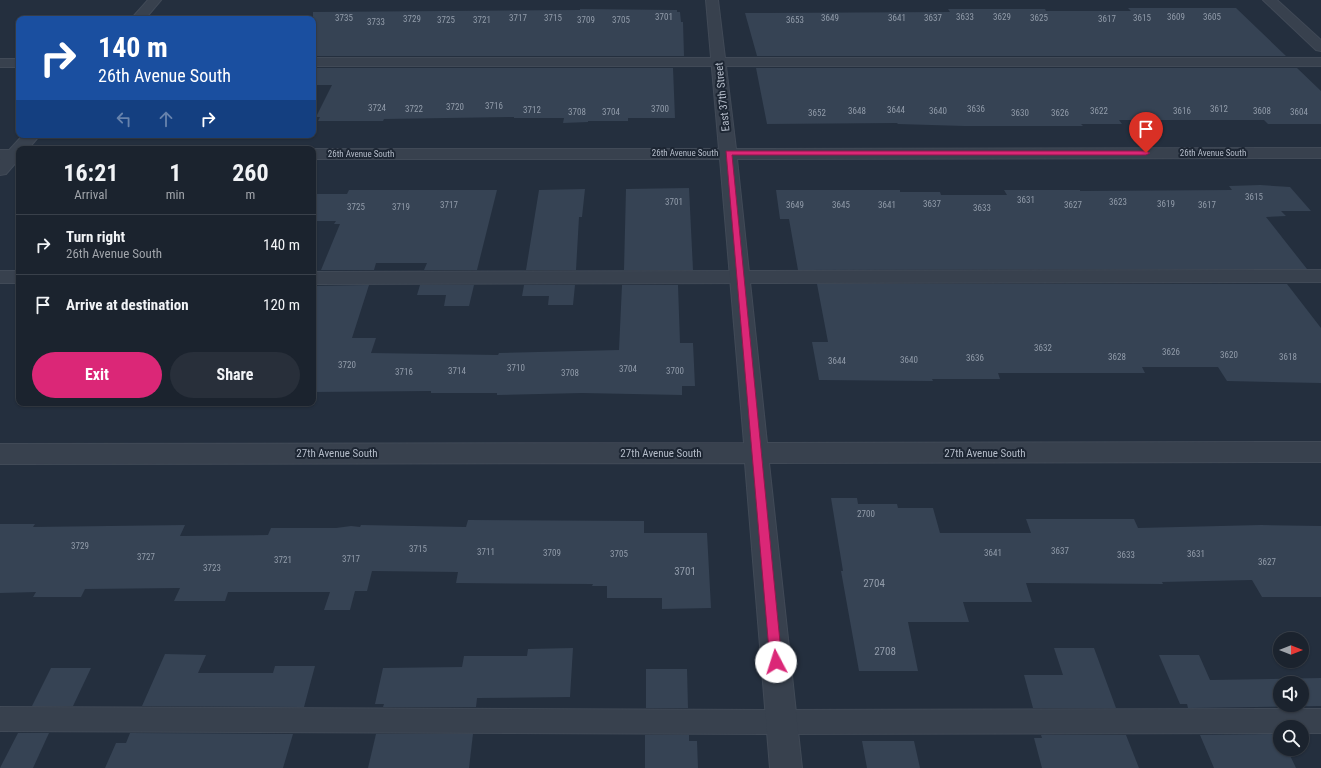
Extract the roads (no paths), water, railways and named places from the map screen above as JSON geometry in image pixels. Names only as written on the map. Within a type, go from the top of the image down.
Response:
[{"type":"street","points":[[141,16],[155,0]]},
{"type":"street","name":"East 37th Street","points":[[712,0],[757,453],[786,768]]},
{"type":"street","points":[[1269,0],[1321,47]]},
{"type":"street","points":[[21,146],[29,138]]},
{"type":"street","points":[[0,170],[14,153]]},
{"type":"street","name":"26th Avenue South","points":[[316,154],[1321,153]]},
{"type":"street","name":"27th Avenue South","points":[[0,454],[1321,452]]},
{"type":"lane","points":[[316,62],[1321,62]]},
{"type":"lane","points":[[0,63],[16,63]]},
{"type":"lane","points":[[316,278],[1321,276]]},
{"type":"lane","points":[[0,277],[16,277]]},
{"type":"lane","points":[[0,719],[781,722],[1321,720]]}]
